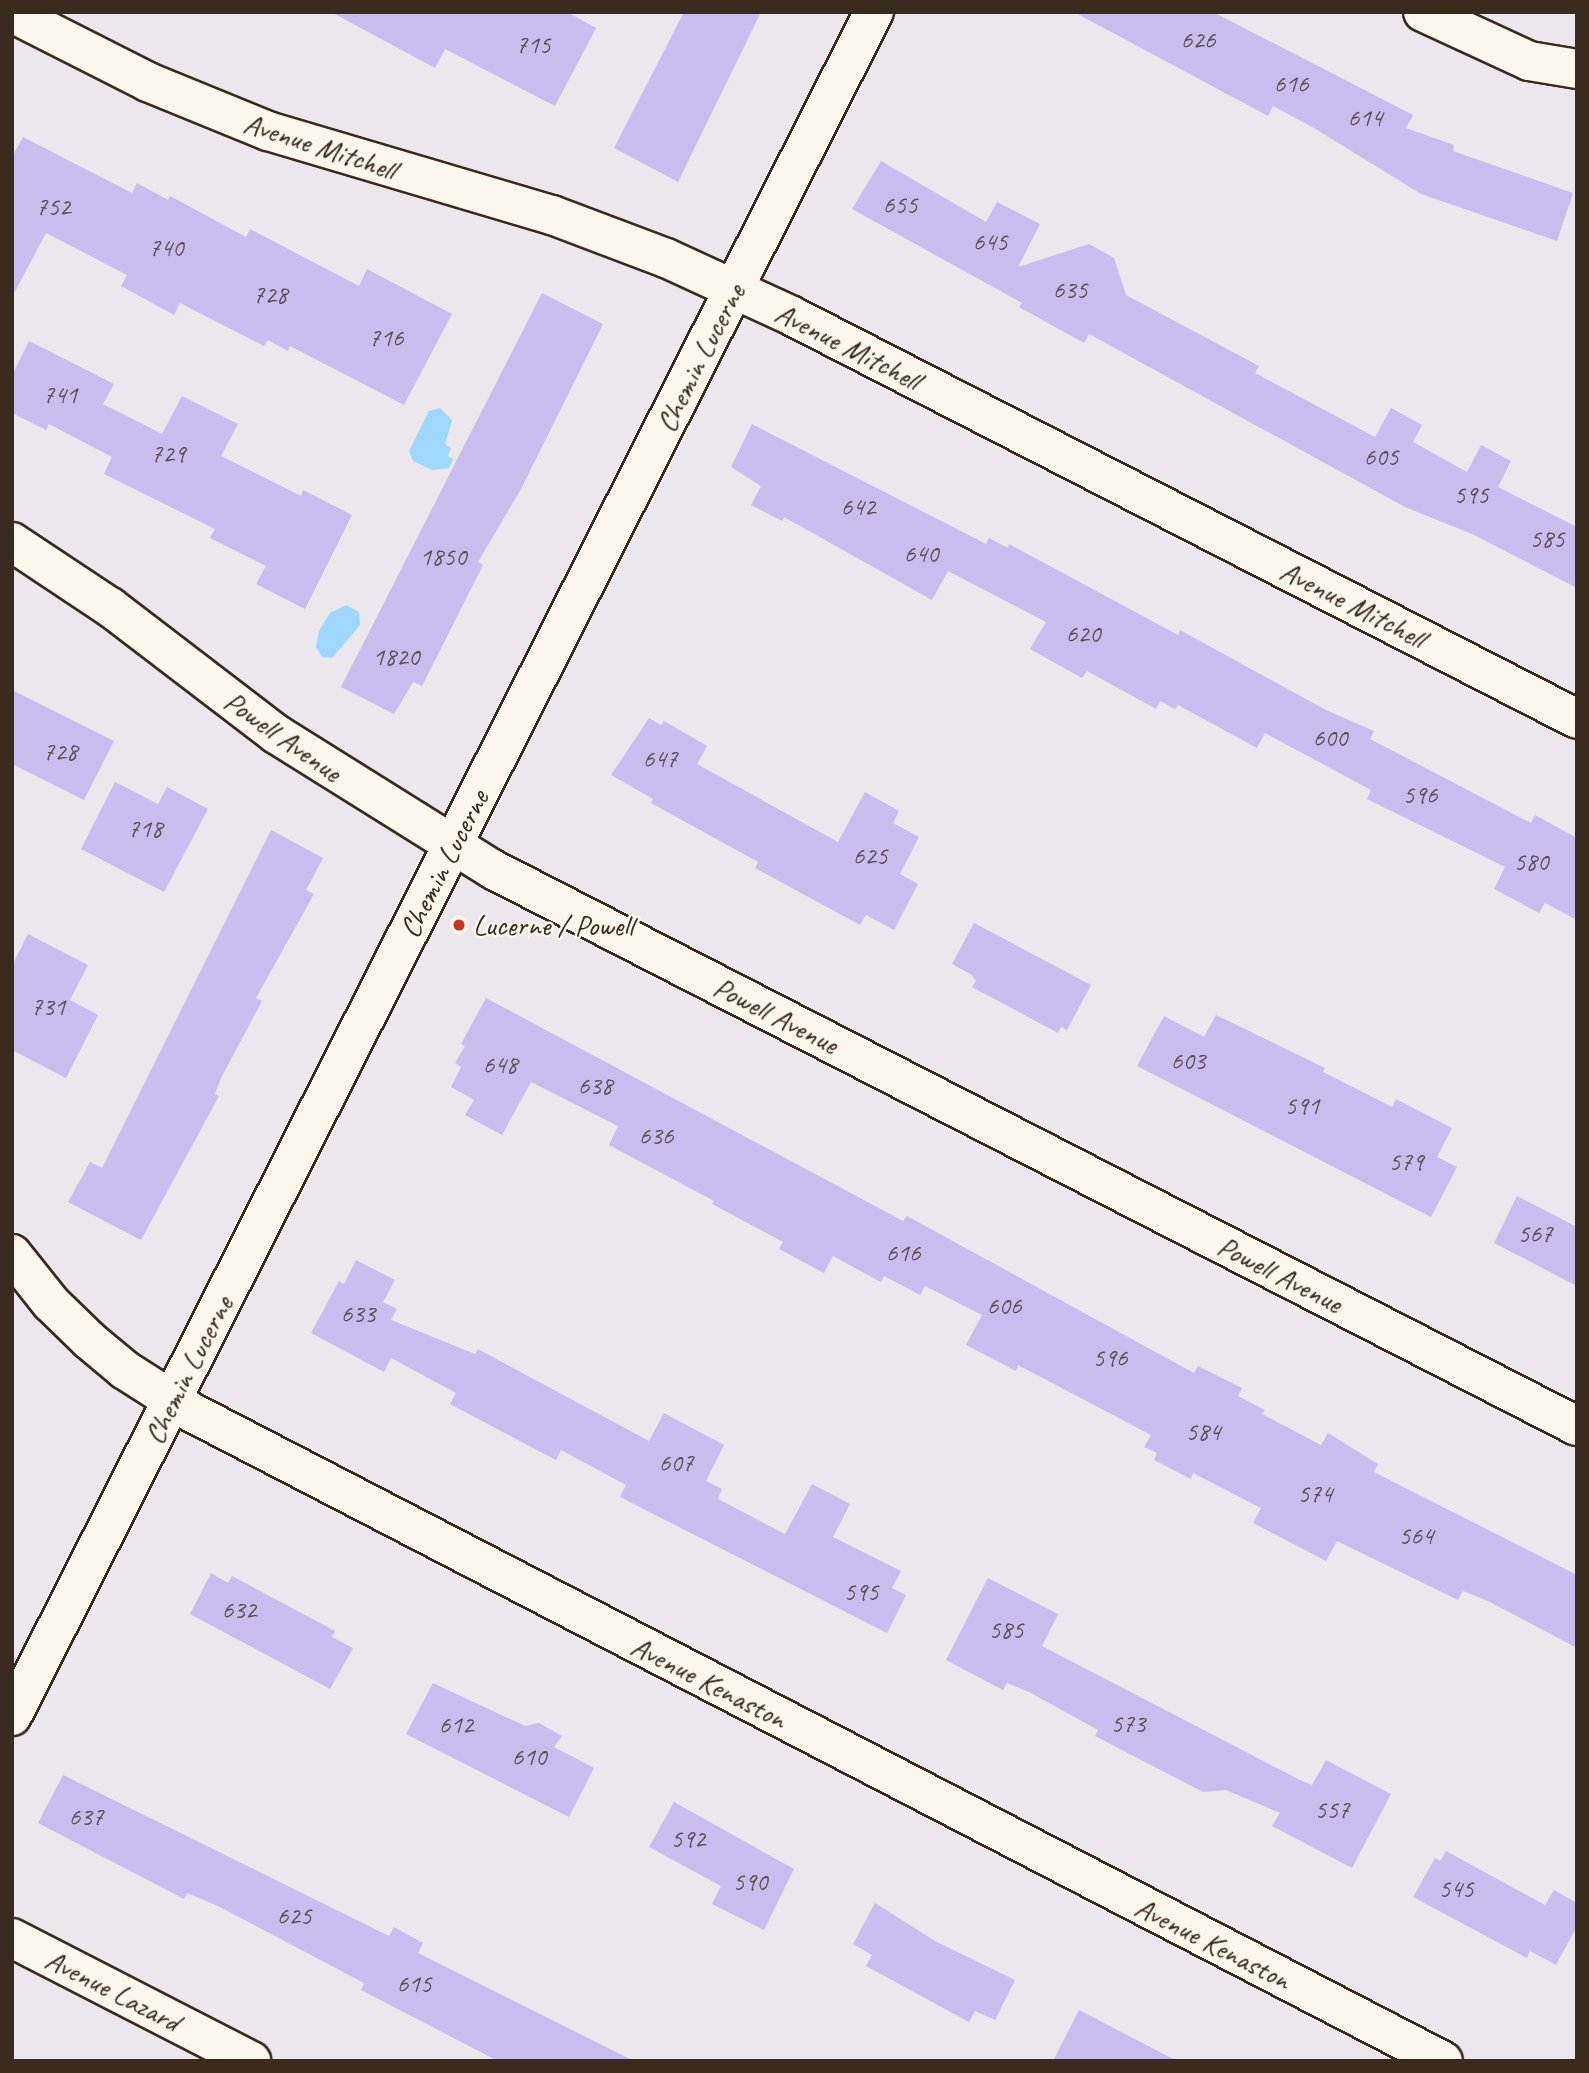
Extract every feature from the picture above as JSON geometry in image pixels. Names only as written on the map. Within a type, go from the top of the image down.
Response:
[{"type":"street","name":"Chemin Lucerne","points":[[12,1716],[874,12]]},
{"type":"street","points":[[1423,12],[1461,21],[1529,61],[1577,69]]},
{"type":"street","name":"Avenue Mitchell","points":[[12,13],[148,82],[238,119],[336,154],[572,222],[734,289],[1577,719]]},
{"type":"street","name":"Powell Avenue","points":[[12,542],[110,607],[276,734],[453,846],[1577,1426]]},
{"type":"street","name":"Avenue Kenaston","points":[[12,1254],[51,1303],[89,1339],[173,1402],[1443,2061]]},
{"type":"street","name":"Avenue Lazard","points":[[12,1938],[251,2061]]},
{"type":"water","points":[[440,408],[452,420],[445,444],[451,448],[448,456],[453,459],[449,468],[432,470],[413,461],[409,451],[429,411]]},
{"type":"water","points":[[346,605],[359,612],[360,625],[332,658],[322,657],[316,647],[319,631],[330,613]]},
{"type":"building","points":[[331,12],[567,12],[596,28],[555,106],[445,49],[435,68]]},
{"type":"building","points":[[684,12],[761,12],[678,182],[614,148]]},
{"type":"building","points":[[1074,12],[1213,12],[1413,115],[1406,128],[1454,145],[1453,151],[1573,193],[1557,241],[1421,194],[1273,106],[1268,116]]},
{"type":"building","points":[[23,137],[132,193],[137,183],[168,200],[170,196],[246,237],[250,229],[359,286],[367,269],[452,314],[404,405],[290,346],[288,351],[268,340],[264,346],[180,303],[174,315],[121,286],[127,275],[46,233],[12,297],[12,157]]},
{"type":"building","points":[[881,161],[986,222],[997,202],[1040,224],[1018,267],[1089,244],[1114,258],[1126,295],[1259,366],[1255,373],[1375,437],[1391,408],[1422,425],[1413,442],[1467,472],[1481,445],[1511,461],[1498,487],[1577,527],[1577,588],[1472,534],[1405,507],[1089,334],[1084,343],[1019,307],[1022,303],[852,209]]},
{"type":"building","points":[[542,293],[603,324],[521,489],[478,562],[483,565],[422,686],[413,682],[394,714],[341,687]]},
{"type":"building","points":[[29,341],[114,384],[103,404],[162,434],[182,396],[238,424],[221,456],[301,496],[303,490],[352,515],[305,609],[256,584],[266,566],[210,538],[215,529],[104,474],[112,457],[49,424],[46,430],[12,413],[12,375]]},
{"type":"building","points":[[752,424],[986,544],[989,538],[1008,548],[1009,544],[1178,635],[1180,630],[1326,710],[1374,731],[1370,739],[1531,823],[1535,815],[1577,838],[1577,920],[1545,903],[1539,913],[1494,889],[1505,867],[1367,799],[1371,790],[1265,733],[1257,748],[1178,705],[1175,709],[1160,701],[1156,709],[1087,671],[1082,678],[1030,649],[1046,622],[948,571],[932,600],[784,517],[782,521],[751,505],[761,486],[731,467]]},
{"type":"building","points":[[12,690],[114,741],[84,800],[12,764]]},
{"type":"building","points":[[649,718],[661,725],[664,721],[707,746],[697,764],[838,842],[865,792],[899,811],[893,823],[919,837],[900,874],[918,884],[894,930],[866,915],[860,925],[755,868],[758,862],[651,803],[653,799],[611,775]]},
{"type":"building","points":[[115,782],[158,804],[167,787],[208,809],[164,892],[81,849]]},
{"type":"building","points":[[271,830],[323,858],[306,890],[314,894],[256,998],[262,1001],[221,1078],[215,1094],[219,1096],[141,1240],[68,1202],[90,1162],[102,1168]]},
{"type":"building","points":[[974,923],[1091,985],[1067,1030],[1061,1027],[1058,1033],[972,987],[976,981],[972,975],[952,964]]},
{"type":"building","points":[[28,934],[88,965],[70,1000],[98,1015],[66,1078],[12,1050],[12,966]]},
{"type":"building","points":[[486,998],[903,1221],[907,1216],[1194,1373],[1198,1366],[1242,1388],[1238,1396],[1265,1410],[1262,1414],[1321,1445],[1328,1433],[1378,1464],[1374,1472],[1577,1575],[1577,1648],[1488,1601],[1463,1591],[1458,1600],[1337,1541],[1326,1561],[1253,1523],[1261,1508],[1193,1473],[1191,1479],[1154,1460],[1157,1453],[1144,1447],[1151,1435],[1018,1365],[1016,1371],[966,1345],[982,1315],[925,1286],[920,1295],[884,1276],[881,1282],[833,1256],[824,1273],[779,1249],[783,1242],[712,1204],[714,1201],[609,1145],[618,1126],[531,1082],[502,1135],[465,1115],[474,1100],[451,1087],[461,1067],[455,1063],[465,1046],[461,1044]]},
{"type":"building","points":[[1216,1015],[1325,1068],[1323,1072],[1392,1107],[1396,1099],[1452,1128],[1437,1157],[1457,1167],[1431,1217],[1137,1066],[1164,1016],[1204,1037]]},
{"type":"building","points":[[1517,1196],[1577,1227],[1577,1286],[1494,1243]]},
{"type":"building","points":[[356,1260],[395,1280],[383,1302],[397,1309],[391,1320],[475,1354],[478,1349],[649,1441],[664,1413],[724,1445],[706,1481],[722,1489],[718,1499],[785,1534],[812,1484],[850,1504],[833,1537],[901,1571],[892,1588],[906,1595],[887,1633],[620,1497],[626,1485],[561,1450],[556,1460],[450,1404],[456,1393],[391,1358],[384,1372],[311,1333],[339,1281],[344,1284]]},
{"type":"building","points":[[211,1573],[228,1583],[232,1576],[335,1631],[332,1637],[353,1648],[330,1689],[190,1614]]},
{"type":"building","points":[[988,1578],[1058,1614],[1042,1646],[1312,1785],[1326,1760],[1391,1794],[1352,1868],[1272,1826],[1280,1813],[1226,1790],[1203,1792],[1095,1736],[1098,1730],[1029,1692],[1007,1683],[1003,1690],[946,1660]]},
{"type":"building","points":[[433,1683],[525,1726],[539,1723],[562,1736],[554,1747],[594,1768],[569,1817],[406,1734]]},
{"type":"building","points":[[63,1775],[389,1936],[394,1927],[423,1943],[418,1953],[634,2061],[498,2061],[361,1990],[364,1983],[218,1906],[187,1893],[184,1899],[38,1823]]},
{"type":"building","points":[[674,1802],[794,1869],[764,1930],[712,1904],[721,1886],[649,1847]]},
{"type":"building","points":[[1446,1851],[1545,1905],[1554,1890],[1577,1903],[1577,1926],[1556,1965],[1530,1951],[1527,1958],[1413,1897],[1435,1858],[1440,1861]]},
{"type":"building","points":[[875,1903],[935,1941],[1015,1980],[995,2020],[975,2011],[969,2022],[866,1966],[872,1955],[853,1944]]},
{"type":"building","points":[[1079,2010],[1177,2061],[1053,2061]]},
{"type":"place","name":"Lucerne / Powell","points":[[459,925]]}]
